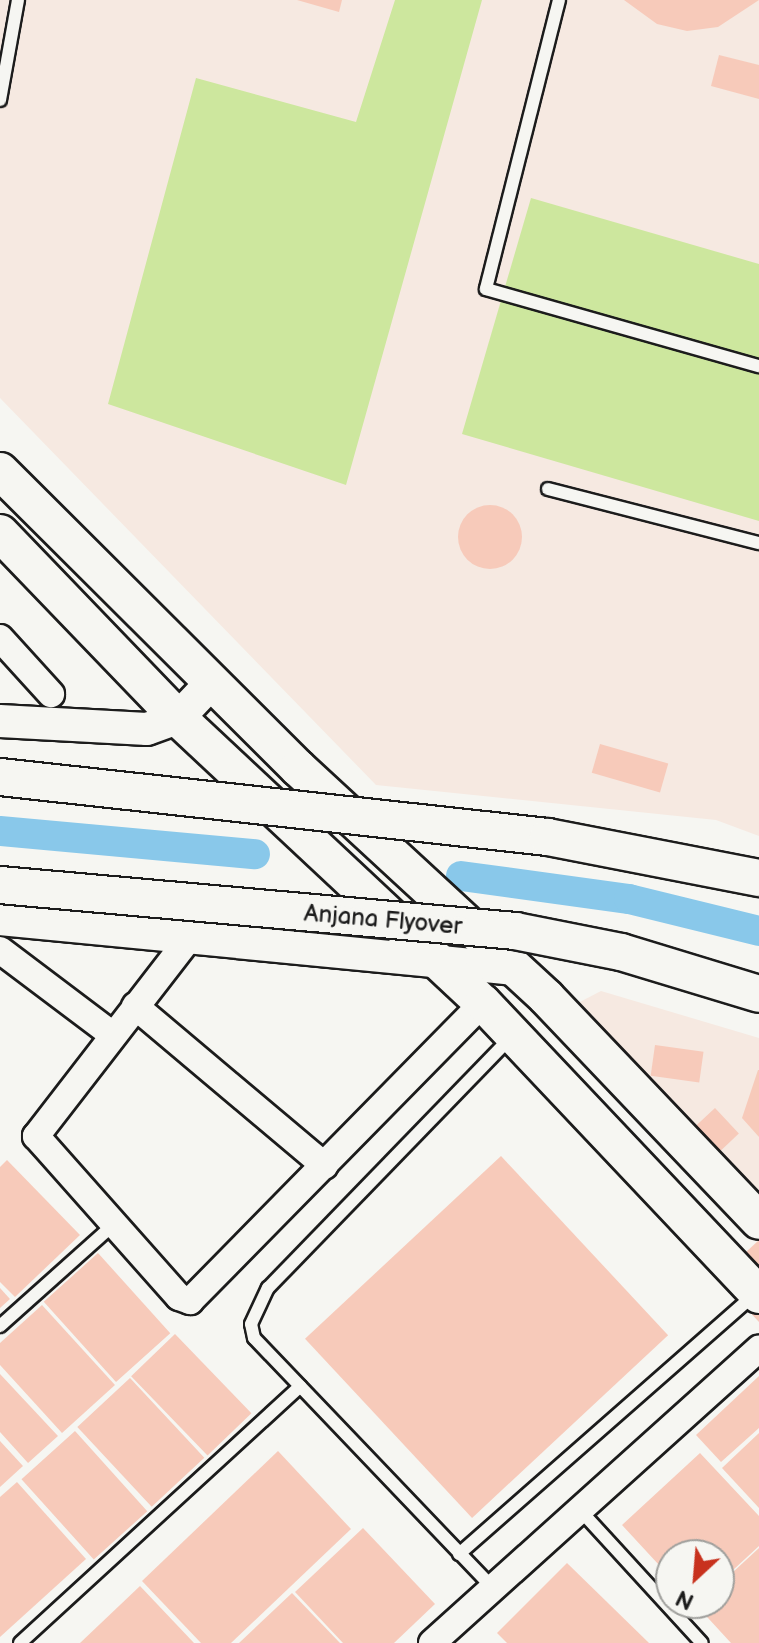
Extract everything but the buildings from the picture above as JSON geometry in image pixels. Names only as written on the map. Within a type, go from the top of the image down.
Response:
[{"type":"main road","points":[[0,471],[212,682],[515,969],[759,1221]]},
{"type":"main road","points":[[0,533],[178,718],[483,1003],[758,1294]]},
{"type":"main road","points":[[0,777],[548,837],[759,878]]},
{"type":"main road","name":"Anjana Flyover","points":[[0,885],[515,931],[621,952],[759,994]]},
{"type":"street","points":[[0,638],[51,694]]},
{"type":"street","points":[[0,721],[106,732],[178,718],[212,682]]},
{"type":"street","points":[[0,919],[515,969]]},
{"type":"street","points":[[190,937],[36,1136],[113,1225],[190,1301],[483,1003]]},
{"type":"street","points":[[0,950],[113,1035]]},
{"type":"street","points":[[135,1006],[325,1166]]},
{"type":"street","points":[[432,1643],[759,1349]]},
{"type":"lane","points":[[0,100],[18,0]]},
{"type":"lane","points":[[559,0],[486,289],[759,366]]},
{"type":"lane","points":[[548,489],[759,543]]},
{"type":"lane","points":[[493,1588],[254,1338],[254,1309],[513,1035]]},
{"type":"lane","points":[[0,1326],[113,1225]]},
{"type":"lane","points":[[459,1554],[758,1294]]},
{"type":"lane","points":[[20,1643],[300,1386]]},
{"type":"lane","points":[[580,1510],[702,1643]]},
{"type":"shaded area","points":[[0,0],[759,0],[759,836],[716,820],[376,785],[0,398]]},
{"type":"shaded area","points":[[601,991],[759,1038],[759,1196],[574,1005]]},
{"type":"green space","points":[[395,0],[482,0],[346,485],[108,404],[196,78],[356,122]]},
{"type":"green space","points":[[531,198],[759,264],[759,521],[462,434]]},
{"type":"waterway","points":[[0,831],[255,854]]},
{"type":"waterway","points":[[461,876],[629,899],[759,931]]}]
